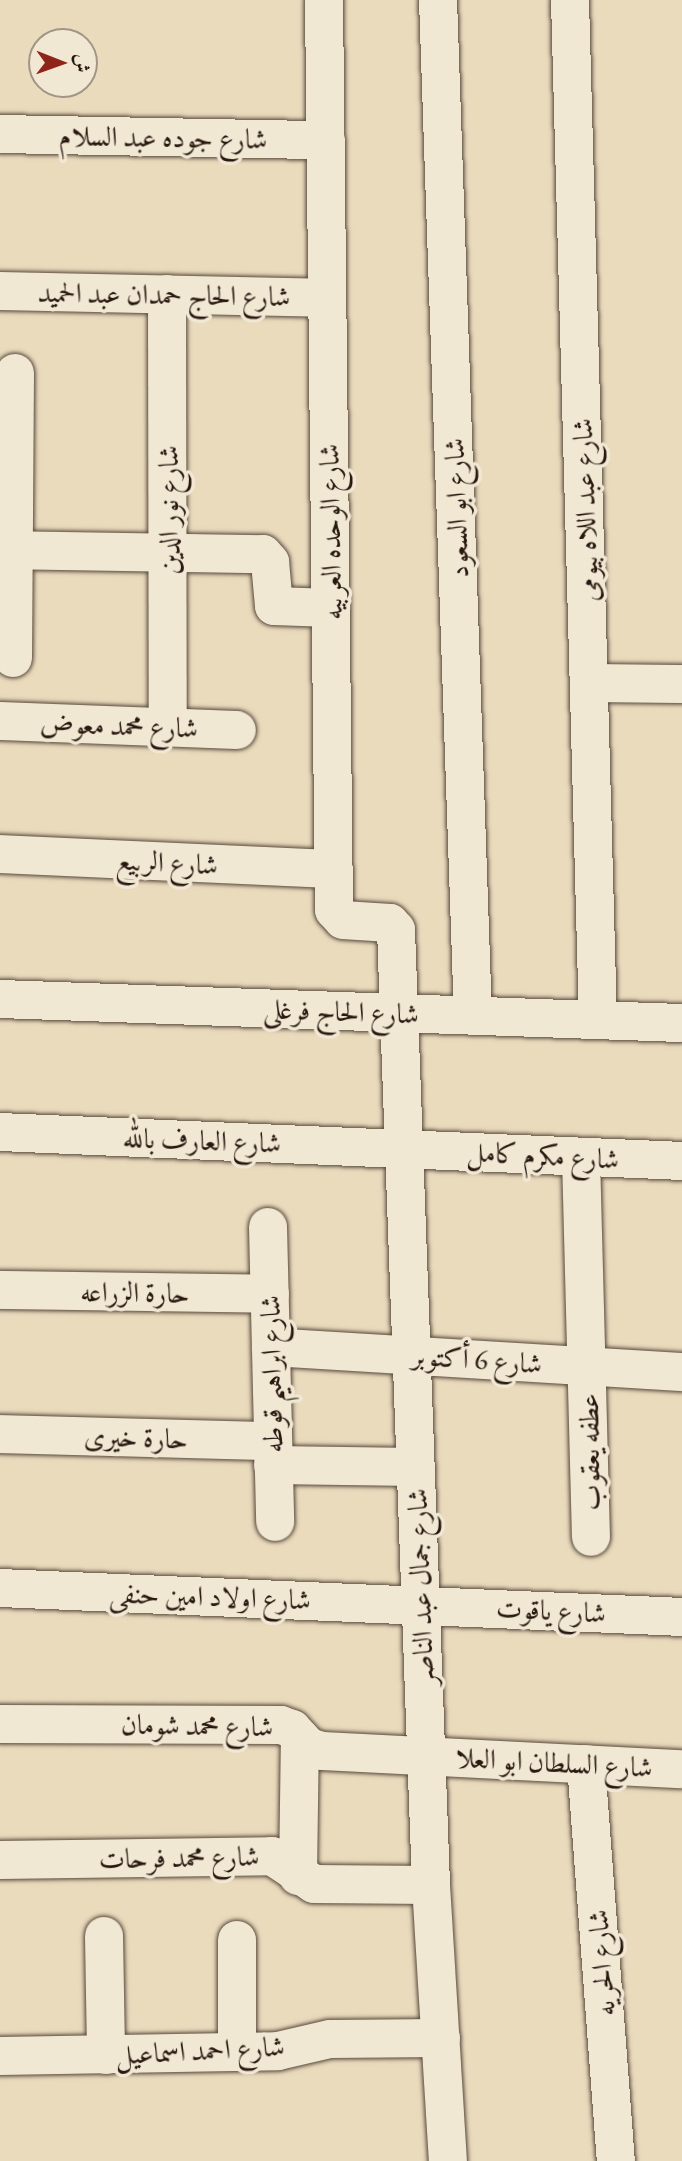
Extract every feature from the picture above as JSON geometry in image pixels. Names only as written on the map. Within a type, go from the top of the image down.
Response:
[{"type":"street","name":"شارع الوحده العربيه","points":[[324,0],[334,910],[339,918],[390,923],[395,928],[399,1013]]},
{"type":"street","name":"شارع ابو السعود","points":[[438,0],[473,1015]]},
{"type":"street","name":"شارع عبد اللاه بيومى","points":[[570,0],[598,1020]]},
{"type":"street","name":"شارع جوده عبد السلام","points":[[0,134],[326,140]]},
{"type":"street","name":"شارع الحاج حمدان عبد الحميد","points":[[0,291],[327,298]]},
{"type":"street","name":"شارع نور الدين","points":[[167,294],[168,727]]},
{"type":"street","points":[[13,658],[7,550],[15,373]]},
{"type":"street","points":[[7,550],[263,554],[270,562],[274,606],[331,608]]},
{"type":"street","points":[[589,683],[682,684]]},
{"type":"street","name":"شارع محمد معوض","points":[[0,721],[237,730]]},
{"type":"street","name":"شارع الربيع","points":[[0,854],[334,869]]},
{"type":"street","name":"شارع الحاج فرغلى","points":[[0,999],[682,1023]]},
{"type":"street","name":"شارع جمال عبد الناصر","points":[[399,1013],[426,1755],[449,2161]]},
{"type":"street","name":"شارع العارف بالله","points":[[0,1132],[404,1148]]},
{"type":"street","name":"شارع مكرم كامل","points":[[404,1148],[682,1161]]},
{"type":"street","name":"عطفه يعقوب","points":[[581,1157],[591,1537]]},
{"type":"street","name":"شارع ابراهيم قوطه","points":[[268,1227],[275,1522]]},
{"type":"street","name":"حارة الزراعه","points":[[0,1290],[270,1294]]},
{"type":"street","name":"شارع 6 أكتوبر","points":[[271,1347],[682,1372]]},
{"type":"street","name":"حارة خيرى","points":[[0,1434],[273,1453],[415,1467]]},
{"type":"street","name":"شارع اولاد امين حنفى","points":[[0,1588],[420,1604]]},
{"type":"street","name":"شارع ياقوت","points":[[420,1604],[682,1616]]},
{"type":"street","name":"شارع محمد شومان","points":[[0,1724],[281,1725],[309,1747],[322,1751],[426,1755]]},
{"type":"street","points":[[298,1876],[300,1738]]},
{"type":"street","name":"شارع السلطان ابو العلا","points":[[426,1755],[682,1769]]},
{"type":"street","name":"شارع الحريه","points":[[586,1764],[616,2161]]},
{"type":"street","name":"شارع محمد فرحات","points":[[0,1860],[272,1856],[298,1876],[314,1884],[432,1885]]},
{"type":"street","points":[[104,1936],[106,2054]]},
{"type":"street","points":[[237,1940],[237,2052]]},
{"type":"street","name":"شارع احمد اسماعيل","points":[[0,2056],[237,2052],[285,2050],[330,2039],[441,2038]]}]
